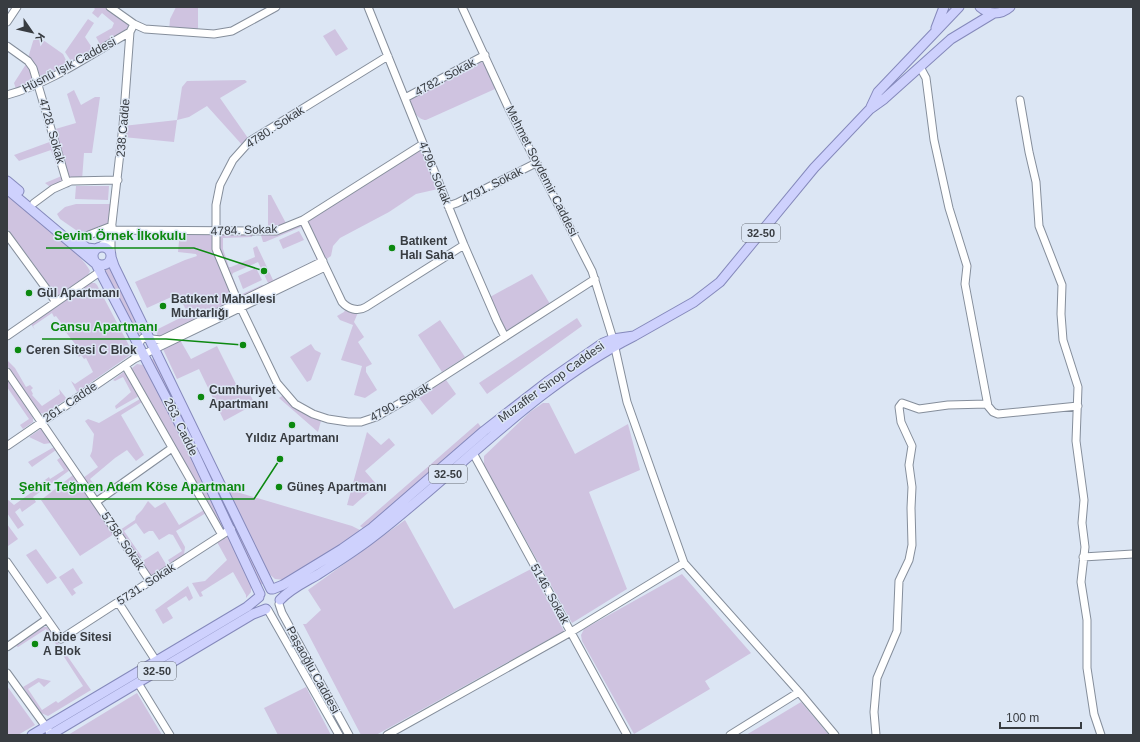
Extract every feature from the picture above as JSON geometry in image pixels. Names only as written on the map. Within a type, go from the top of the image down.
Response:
[{"type":"main road","points":[[933,34],[944,7]]},
{"type":"main road","name":"32-50","points":[[870,108],[878,92],[959,7]]},
{"type":"main road","points":[[980,7],[994,14],[1005,11],[1010,7]]},
{"type":"main road","name":"32-50","points":[[870,108],[884,100],[951,39],[994,14]]},
{"type":"main road","name":"Muzaffer Sinop Caddesi","points":[[280,602],[290,592],[341,560],[373,537],[542,396],[614,343],[634,336],[694,302],[720,282],[814,168],[870,108]]},
{"type":"main road","points":[[7,181],[87,248],[98,248],[108,249],[111,256],[106,265],[98,266],[93,254],[98,248]]},
{"type":"main road","name":"263. Cadde","points":[[7,189],[98,266],[145,354],[231,529],[259,596]]},
{"type":"main road","name":"263. Cadde","points":[[111,256],[149,338],[272,589]]},
{"type":"main road","name":"Muzaffer Sinop Caddesi","points":[[272,589],[282,586],[360,537],[528,396],[603,343],[614,343]]},
{"type":"main road","points":[[272,589],[278,593],[280,602],[274,609],[267,609],[259,603],[259,596],[263,590],[272,589]]},
{"type":"main road","name":"32-50","points":[[49,732],[156,661],[247,607],[259,596]]},
{"type":"main road","name":"32-50","points":[[32,735],[49,732],[138,683],[253,614],[267,609]]},
{"type":"street","points":[[7,22],[17,7]]},
{"type":"street","points":[[110,7],[134,24],[145,29],[222,33],[249,22],[276,7]]},
{"type":"street","name":"4796. Sokak","points":[[368,7],[464,245],[505,337]]},
{"type":"street","name":"Mehmet Soydemir Caddesi","points":[[462,7],[536,163],[585,255],[595,279],[614,343],[620,378],[634,425],[684,564]]},
{"type":"street","name":"238.Cadde","points":[[111,256],[112,229],[118,180],[130,32],[134,24]]},
{"type":"street","name":"Hüsnü Işık Caddesi","points":[[7,95],[39,82],[130,32]]},
{"type":"street","name":"4728. Sokak","points":[[7,46],[31,64],[39,82],[67,183]]},
{"type":"street","name":"4782. Sokak","points":[[405,98],[485,55]]},
{"type":"street","name":"4780. Sokak","points":[[239,305],[220,260],[215,232],[216,205],[220,185],[228,167],[239,152],[257,137],[388,56]]},
{"type":"street","points":[[920,67],[926,78],[934,140],[948,203],[967,266],[965,284],[987,404],[992,411],[998,414],[1078,406]]},
{"type":"street","points":[[1020,100],[1036,182],[1040,231],[1062,285],[1061,314],[1063,340],[1076,381],[1078,406],[1076,441],[1084,492],[1081,582],[1087,620],[1087,668],[1094,714],[1101,735]]},
{"type":"street","name":"4784. Sokak","points":[[112,229],[215,232],[276,231],[303,220],[423,144]]},
{"type":"street","name":"4791. Sokak","points":[[448,206],[457,203],[536,163]]},
{"type":"street","points":[[34,203],[53,189],[67,183],[78,180],[118,180]]},
{"type":"street","points":[[303,220],[344,304],[350,308],[359,310],[464,245]]},
{"type":"street","points":[[76,240],[112,229]]},
{"type":"street","points":[[98,248],[106,242],[112,229]]},
{"type":"street","points":[[7,234],[56,302]]},
{"type":"street","name":"261. Cadde","points":[[139,343],[143,338],[160,340],[239,305],[324,264]]},
{"type":"street","points":[[7,336],[56,302],[98,266]]},
{"type":"street","name":"4790. Sokak","points":[[239,305],[274,378],[283,392],[303,409],[322,417],[337,421],[365,421],[383,414],[432,385],[595,279]]},
{"type":"street","name":"261. Cadde","points":[[7,446],[134,359],[155,350],[239,305]]},
{"type":"street","points":[[134,359],[139,343]]},
{"type":"street","points":[[125,365],[222,535]]},
{"type":"street","name":"5758. Sokak","points":[[7,372],[150,581]]},
{"type":"street","points":[[876,735],[874,712],[877,678],[897,631],[899,581],[909,560],[912,545],[910,508],[912,487],[909,465],[912,446],[901,422],[899,407],[902,403],[919,409],[948,405],[987,404]]},
{"type":"street","points":[[96,502],[172,448]]},
{"type":"street","name":"5146. Sokak","points":[[473,453],[627,735]]},
{"type":"street","name":"5731. Sokak","points":[[47,619],[61,639],[231,529]]},
{"type":"street","points":[[1083,557],[1133,554]]},
{"type":"street","points":[[7,562],[47,619],[7,647]]},
{"type":"street","points":[[387,735],[571,632],[684,564],[800,692],[836,735]]},
{"type":"street","points":[[118,602],[156,661]]},
{"type":"street","name":"Paşaoğlu Caddesi","points":[[280,602],[282,613],[349,735]]},
{"type":"street","name":"Paşaoğlu Caddesi","points":[[267,609],[339,735]]},
{"type":"street","points":[[7,673],[49,732]]},
{"type":"street","points":[[138,683],[170,735]]},
{"type":"street","points":[[730,735],[800,692]]},
{"type":"shaded area","points":[[93,7],[110,7],[134,24],[132,28],[102,48],[96,37],[112,28],[114,23],[102,13],[98,18],[92,13],[95,9]]},
{"type":"shaded area","points":[[176,7],[198,7],[198,33],[169,31],[170,19]]},
{"type":"shaded area","points":[[88,19],[94,23],[85,37],[95,52],[73,64],[65,52]]},
{"type":"shaded area","points":[[335,29],[348,49],[336,56],[323,36]]},
{"type":"shaded area","points":[[36,35],[63,54],[68,64],[41,77],[35,65],[28,58]]},
{"type":"shaded area","points":[[28,61],[39,82],[17,92],[14,83]]},
{"type":"shaded area","points":[[482,62],[485,65],[495,89],[426,120],[419,118],[414,112],[410,101],[411,98]]},
{"type":"shaded area","points":[[245,80],[247,82],[220,98],[250,141],[244,147],[207,106],[189,117],[177,120],[182,87],[187,81]]},
{"type":"shaded area","points":[[74,90],[81,105],[95,97],[100,97],[92,153],[84,153],[82,180],[53,189],[45,183],[64,175],[56,164],[51,150],[19,161],[14,155],[55,140],[52,130],[76,123],[67,94]]},
{"type":"shaded area","points":[[177,120],[174,142],[123,137],[123,126]]},
{"type":"shaded area","points":[[422,150],[438,189],[416,194],[389,212],[340,238],[333,246],[331,256],[325,260],[308,221]]},
{"type":"shaded area","points":[[76,186],[109,186],[108,200],[75,199]]},
{"type":"shaded area","points":[[7,194],[76,253],[90,271],[88,275],[57,296],[7,228]]},
{"type":"shaded area","points":[[268,195],[271,195],[288,227],[303,220],[323,261],[270,287],[258,262],[233,273],[232,275],[240,295],[262,285],[265,286],[193,324],[158,338],[156,330],[188,314],[178,294],[147,308],[135,282],[197,256],[196,254],[178,252],[180,231],[253,232],[252,237],[223,238],[223,249],[229,267],[255,257],[253,248],[257,246],[273,280],[316,260],[316,257],[301,227],[263,242],[260,232],[268,232]]},
{"type":"shaded area","points":[[76,204],[113,204],[109,226],[83,235],[60,219],[57,214],[65,207]]},
{"type":"shaded area","points":[[299,231],[304,240],[283,249],[279,240]]},
{"type":"shaded area","points":[[110,266],[144,332],[137,335],[105,270]]},
{"type":"shaded area","points":[[256,268],[262,280],[243,289],[238,276]]},
{"type":"shaded area","points":[[532,274],[550,304],[506,332],[490,297]]},
{"type":"shaded area","points":[[91,283],[95,283],[97,285],[133,353],[77,392],[71,381],[75,384],[93,372],[86,358],[84,359],[81,355],[79,357],[76,352],[79,349],[61,326],[62,324],[56,316],[54,317],[52,313],[33,326],[35,330],[31,324]]},
{"type":"shaded area","points":[[347,307],[359,310],[354,322],[364,337],[358,342],[372,364],[366,367],[366,372],[377,390],[365,398],[354,395],[362,366],[341,360],[353,325],[340,320],[337,316],[344,312]]},
{"type":"shaded area","points":[[577,318],[582,326],[487,394],[479,383]]},
{"type":"shaded area","points":[[440,320],[465,357],[442,372],[418,335]]},
{"type":"shaded area","points":[[179,338],[191,359],[217,346],[239,390],[246,387],[255,404],[224,421],[199,369],[177,379],[162,347]]},
{"type":"shaded area","points":[[311,344],[315,350],[321,353],[311,380],[307,382],[290,357]]},
{"type":"shaded area","points":[[155,358],[213,477],[151,360]]},
{"type":"shaded area","points":[[7,360],[15,368],[26,387],[30,385],[33,388],[31,390],[32,395],[42,406],[60,394],[59,389],[67,399],[44,414],[40,413],[7,365]]},
{"type":"shaded area","points":[[137,364],[143,365],[158,388],[227,528],[223,530],[133,371],[132,368]]},
{"type":"shaded area","points":[[125,371],[139,396],[116,409],[115,406],[131,392],[123,377],[115,381],[113,380]]},
{"type":"shaded area","points":[[444,377],[456,394],[432,415],[416,394]]},
{"type":"shaded area","points":[[7,379],[33,418],[33,422],[23,429],[20,425],[29,419],[7,387]]},
{"type":"shaded area","points":[[285,394],[322,417],[318,432],[279,398]]},
{"type":"shaded area","points":[[140,399],[142,402],[121,415],[144,455],[136,461],[127,450],[115,458],[90,479],[97,488],[92,491],[83,478],[98,467],[90,456],[94,434],[85,421],[88,419],[99,423]]},
{"type":"shaded area","points":[[543,403],[549,403],[575,454],[628,424],[640,470],[589,492],[627,589],[572,623],[484,465],[484,456],[530,412]]},
{"type":"shaded area","points":[[478,423],[484,431],[367,531],[360,526]]},
{"type":"shaded area","points":[[42,428],[51,443],[44,444],[29,437]]},
{"type":"shaded area","points":[[367,432],[381,445],[389,438],[395,445],[365,471],[377,485],[353,506],[347,505]]},
{"type":"shaded area","points":[[54,447],[56,450],[32,467],[28,462]]},
{"type":"shaded area","points":[[61,457],[70,470],[33,497],[36,502],[22,512],[20,508],[15,512],[24,525],[18,529],[7,513],[7,499],[14,505],[39,487],[38,485],[49,477],[50,479],[64,470],[57,460]]},
{"type":"shaded area","points":[[73,475],[114,534],[80,556],[41,500]]},
{"type":"shaded area","points":[[214,482],[265,582],[259,586],[213,483]]},
{"type":"shaded area","points":[[230,490],[352,526],[362,531],[285,580],[275,579],[268,573],[227,491]]},
{"type":"shaded area","points":[[148,501],[155,508],[165,502],[179,525],[204,510],[206,513],[176,531],[185,547],[184,555],[170,563],[168,560],[182,551],[173,535],[169,534],[159,540],[153,531],[149,531],[144,534],[136,523],[124,531],[142,557],[139,559],[120,530],[135,520],[136,516]]},
{"type":"shaded area","points":[[405,520],[454,609],[531,569],[564,631],[376,735],[361,735],[303,624],[306,624],[321,610],[308,590]]},
{"type":"shaded area","points":[[7,524],[18,539],[8,546],[7,545]]},
{"type":"shaded area","points":[[228,536],[251,583],[251,592],[246,598],[246,595],[233,572],[201,592],[203,596],[200,597],[192,583],[205,581],[227,560],[217,542]]},
{"type":"shaded area","points":[[36,549],[57,578],[47,584],[26,555]]},
{"type":"shaded area","points":[[158,551],[167,566],[151,576],[141,562]]},
{"type":"shaded area","points":[[73,568],[83,583],[73,589],[76,593],[72,596],[59,577]]},
{"type":"shaded area","points":[[682,574],[751,653],[705,681],[710,689],[634,734],[582,641],[581,635],[584,629]]},
{"type":"shaded area","points":[[188,586],[193,598],[189,601],[186,596],[167,608],[173,618],[163,624],[155,610]]},
{"type":"shaded area","points":[[43,627],[47,627],[91,690],[48,716],[41,713],[23,687],[38,678],[51,681],[44,687],[39,682],[28,689],[42,710],[56,701],[58,703],[83,686],[46,629],[18,647],[16,646]]},
{"type":"shaded area","points":[[7,686],[35,725],[18,735],[7,735]]},
{"type":"shaded area","points":[[306,687],[331,735],[278,735],[264,708]]},
{"type":"shaded area","points":[[137,693],[162,735],[68,735]]},
{"type":"shaded area","points":[[801,702],[829,735],[746,735]]},
{"type":"place","name":"Batıkent Halı Saha","points":[[392,248]]},
{"type":"place","name":"Sevim Örnek İlkokulu","points":[[264,271]]},
{"type":"place","name":"Gül Apartmanı","points":[[29,293]]},
{"type":"place","name":"Batıkent Mahallesi Muhtarlığı","points":[[163,306]]},
{"type":"place","name":"Cansu Apartmanı","points":[[243,345]]},
{"type":"place","name":"Ceren Sitesi C Blok","points":[[18,350]]},
{"type":"place","name":"Cumhuriyet Apartmanı","points":[[201,397]]},
{"type":"place","name":"Yıldız Apartmanı","points":[[292,425]]},
{"type":"place","name":"Şehit Teğmen Adem Köse Apartmanı","points":[[280,459]]},
{"type":"place","name":"Güneş Apartmanı","points":[[279,487]]},
{"type":"place","name":"Abide Sitesi A Blok","points":[[35,644]]}]
